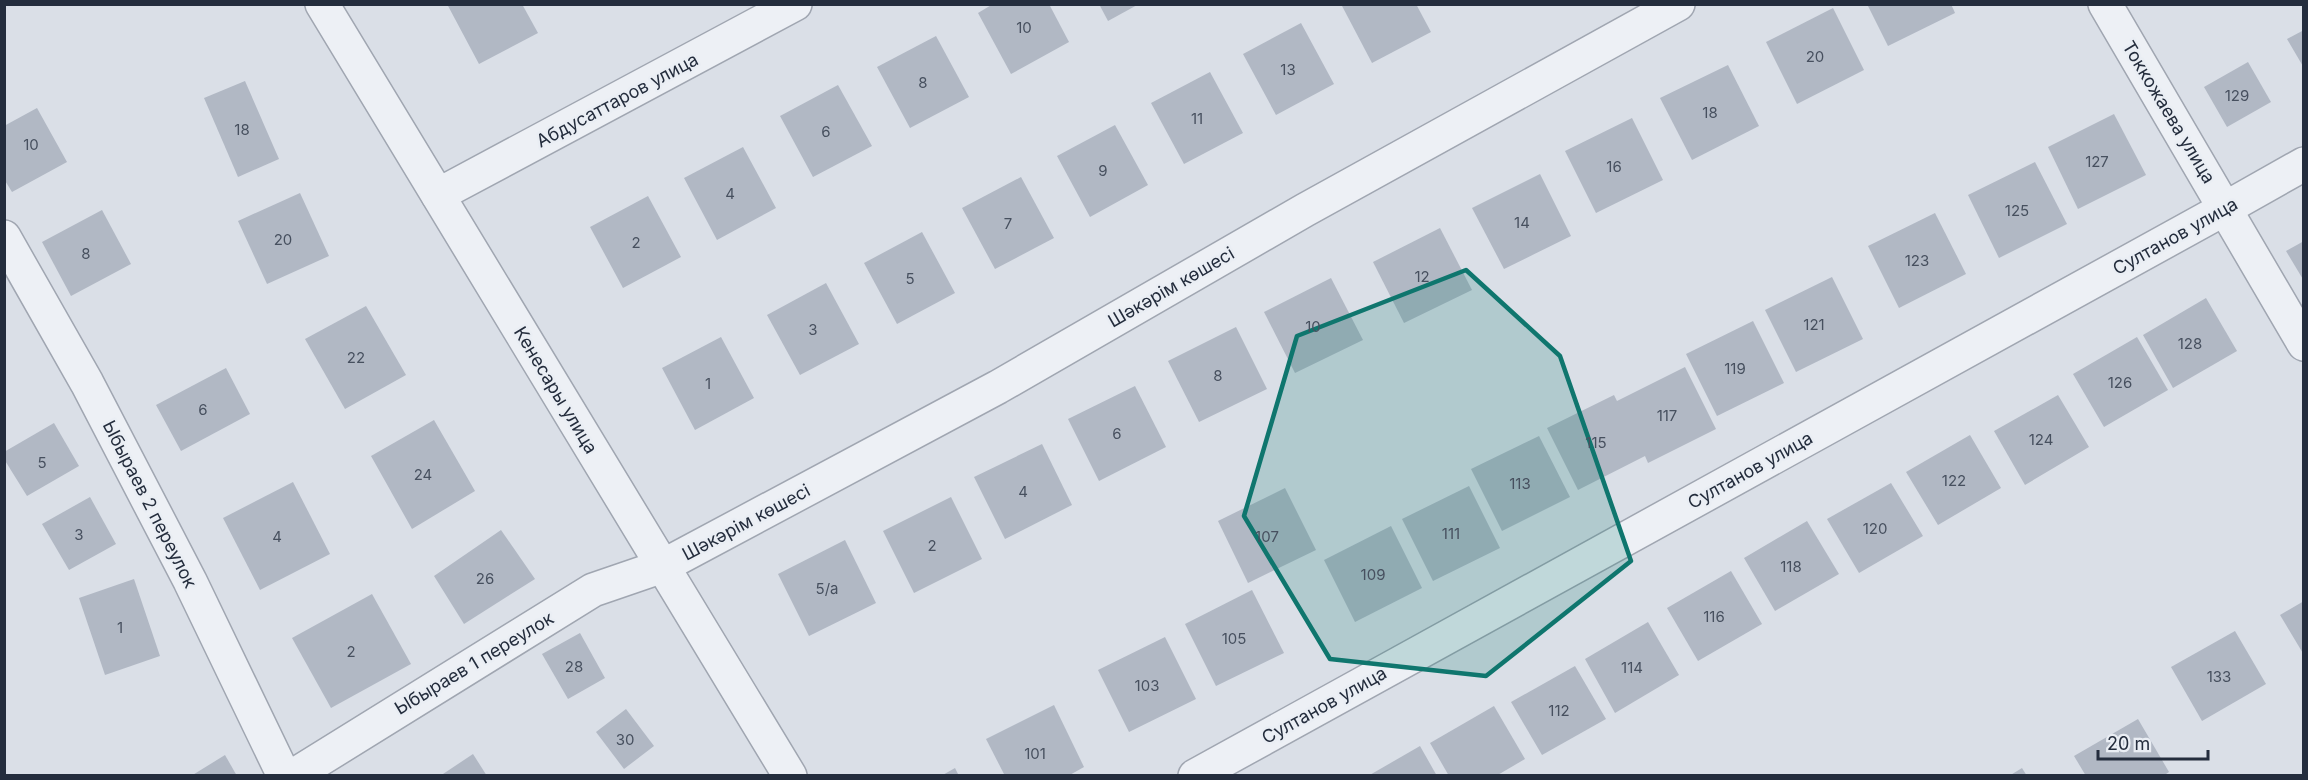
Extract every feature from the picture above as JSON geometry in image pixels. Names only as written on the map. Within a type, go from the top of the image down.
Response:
[{"type":"street","name":"Кенесары улица","points":[[322,4],[790,776]]},
{"type":"street","name":"Абдусаттаров улица","points":[[438,195],[795,4]]},
{"type":"street","name":"Шәкәрім көшесі","points":[[663,566],[998,387],[1305,210],[1678,4]]},
{"type":"street","name":"Токкожаева улица","points":[[2105,4],[2304,344]]},
{"type":"street","name":"Султанов улица","points":[[1195,776],[2304,164]]},
{"type":"street","name":"Ыбыраев 2 переулок","points":[[4,237],[87,382],[190,581],[284,776]]},
{"type":"street","name":"Ыбыраев 1 переулок","points":[[293,776],[593,590],[663,566]]},
{"type":"highlighted area","points":[[1466,270],[1560,356],[1631,561],[1486,676],[1330,659],[1244,516],[1297,336]]},
{"type":"building","points":[[447,4],[522,4],[538,33],[479,64]]},
{"type":"building","points":[[993,4],[1049,4],[1069,42],[1011,74],[978,13]]},
{"type":"building","points":[[1099,4],[1139,4],[1108,21]]},
{"type":"building","points":[[1341,4],[1416,4],[1431,32],[1372,63]]},
{"type":"building","points":[[1867,4],[1951,4],[1955,13],[1888,46]]},
{"type":"building","points":[[1833,8],[1864,70],[1797,104],[1766,42]]},
{"type":"building","points":[[1301,23],[1334,84],[1276,115],[1243,54]]},
{"type":"building","points":[[2304,30],[2304,68],[2287,39]]},
{"type":"building","points":[[936,36],[969,97],[910,128],[877,67]]},
{"type":"building","points":[[2248,62],[2271,102],[2227,127],[2204,87]]},
{"type":"building","points":[[1728,65],[1759,126],[1692,160],[1660,98]]},
{"type":"building","points":[[1210,72],[1243,133],[1184,164],[1151,103]]},
{"type":"building","points":[[245,81],[279,159],[238,177],[204,98]]},
{"type":"building","points":[[838,85],[872,146],[813,177],[780,116]]},
{"type":"building","points":[[37,108],[67,162],[12,192],[4,179],[4,126]]},
{"type":"building","points":[[2114,114],[2146,175],[2078,209],[2048,147]]},
{"type":"building","points":[[1632,118],[1663,180],[1596,213],[1565,151]]},
{"type":"building","points":[[1115,125],[1148,185],[1090,217],[1057,156]]},
{"type":"building","points":[[743,147],[776,208],[717,240],[684,178]]},
{"type":"building","points":[[2035,162],[2067,224],[1999,258],[1968,195]]},
{"type":"building","points":[[1540,174],[1571,236],[1504,269],[1472,208]]},
{"type":"building","points":[[1021,177],[1054,238],[995,269],[962,208]]},
{"type":"building","points":[[300,193],[329,256],[267,284],[238,221]]},
{"type":"building","points":[[648,196],[681,257],[623,288],[590,227]]},
{"type":"building","points":[[102,210],[131,264],[71,296],[42,242]]},
{"type":"building","points":[[1935,213],[1966,274],[1899,308],[1868,246]]},
{"type":"building","points":[[1440,228],[1472,290],[1404,323],[1373,262]]},
{"type":"building","points":[[922,232],[955,293],[897,324],[864,263]]},
{"type":"building","points":[[2304,241],[2304,281],[2286,251]]},
{"type":"building","points":[[1832,277],[1863,339],[1796,372],[1765,310]]},
{"type":"building","points":[[1331,278],[1363,340],[1295,373],[1264,312]]},
{"type":"building","points":[[826,283],[859,344],[800,375],[767,315]]},
{"type":"building","points":[[2206,298],[2237,351],[2173,388],[2143,335]]},
{"type":"building","points":[[366,306],[406,375],[345,409],[305,339]]},
{"type":"building","points":[[1753,321],[1784,383],[1717,416],[1686,354]]},
{"type":"building","points":[[1236,327],[1267,389],[1199,422],[1168,361]]},
{"type":"building","points":[[721,337],[754,398],[695,430],[662,368]]},
{"type":"building","points":[[2137,337],[2168,390],[2104,427],[2073,374]]},
{"type":"building","points":[[1685,367],[1716,429],[1648,463],[1645,456],[1578,490],[1547,428],[1614,395],[1617,401]]},
{"type":"building","points":[[226,368],[250,414],[181,451],[156,405]]},
{"type":"building","points":[[1135,386],[1166,447],[1099,481],[1068,419]]},
{"type":"building","points":[[2058,395],[2089,447],[2025,485],[1994,431]]},
{"type":"building","points":[[434,420],[475,491],[412,529],[371,456]]},
{"type":"building","points":[[54,423],[79,466],[27,496],[4,459],[4,452]]},
{"type":"building","points":[[1970,435],[2001,488],[1938,525],[1906,472]]},
{"type":"building","points":[[1539,436],[1570,497],[1502,531],[1471,469]]},
{"type":"building","points":[[1042,444],[1072,505],[1005,539],[974,477]]},
{"type":"building","points":[[293,482],[330,554],[260,590],[223,518]]},
{"type":"building","points":[[1891,483],[1923,536],[1859,573],[1827,519]]},
{"type":"building","points":[[1469,486],[1500,548],[1433,581],[1402,519]]},
{"type":"building","points":[[1285,488],[1316,550],[1248,583],[1218,521]]},
{"type":"building","points":[[90,497],[116,544],[69,570],[42,524]]},
{"type":"building","points":[[951,497],[982,559],[914,593],[883,531]]},
{"type":"building","points":[[1807,521],[1839,574],[1775,611],[1744,558]]},
{"type":"building","points":[[1391,526],[1422,588],[1355,622],[1324,560]]},
{"type":"building","points":[[501,530],[535,579],[464,624],[434,576]]},
{"type":"building","points":[[845,540],[876,603],[809,636],[778,574]]},
{"type":"building","points":[[1731,571],[1762,624],[1698,661],[1667,608]]},
{"type":"building","points":[[134,579],[160,656],[105,675],[79,598]]},
{"type":"building","points":[[1252,590],[1284,653],[1216,686],[1185,624]]},
{"type":"building","points":[[372,594],[411,664],[331,708],[292,638]]},
{"type":"building","points":[[2304,601],[2304,655],[2280,615]]},
{"type":"building","points":[[1648,622],[1679,675],[1615,713],[1585,659]]},
{"type":"building","points":[[2235,631],[2266,684],[2202,721],[2171,667]]},
{"type":"building","points":[[580,633],[605,678],[568,699],[542,654]]},
{"type":"building","points":[[1165,637],[1196,699],[1129,732],[1098,670]]},
{"type":"building","points":[[1575,666],[1606,719],[1542,755],[1511,702]]},
{"type":"building","points":[[1054,705],[1084,767],[1068,776],[1005,776],[986,739]]},
{"type":"building","points":[[1494,706],[1525,759],[1496,776],[1449,776],[1430,743]]},
{"type":"building","points":[[626,709],[654,746],[624,769],[596,732]]},
{"type":"building","points":[[2138,719],[2169,772],[2163,776],[2086,776],[2074,756]]},
{"type":"building","points":[[1420,746],[1437,776],[1368,776]]},
{"type":"building","points":[[473,754],[487,776],[440,776]]},
{"type":"building","points":[[225,755],[237,776],[191,776]]},
{"type":"building","points":[[955,768],[959,776],[941,776]]},
{"type":"building","points":[[2022,768],[2027,776],[2009,776]]}]
